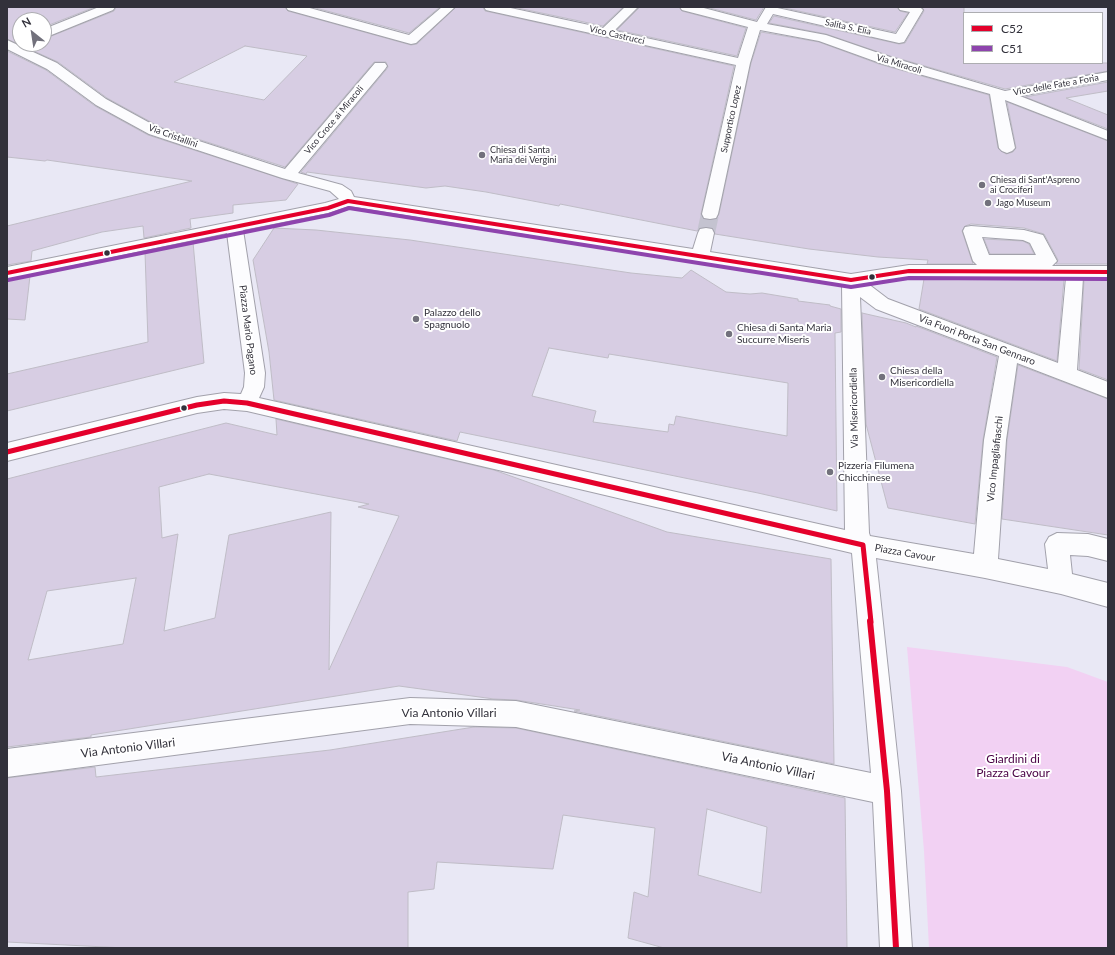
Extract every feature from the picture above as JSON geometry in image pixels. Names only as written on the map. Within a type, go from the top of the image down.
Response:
[{"type":"street","points":[[52,31],[109,7]]},
{"type":"street","points":[[292,7],[411,40],[449,7]]},
{"type":"street","name":"Vico Castrucci","points":[[490,7],[743,63]]},
{"type":"street","points":[[606,32],[632,7]]},
{"type":"street","name":"Via Miracoli","points":[[686,7],[757,25],[822,38],[885,60],[1000,94],[1108,136]]},
{"type":"street","name":"Salita S. Elia","points":[[757,25],[770,10],[899,39],[917,10],[904,7]]},
{"type":"street","name":"Supportico Lopez","points":[[710,214],[743,63],[757,25]]},
{"type":"street","name":"Via Cristallini","points":[[26,52],[52,66],[101,102],[154,131],[288,175],[336,188],[345,194],[348,201]]},
{"type":"street","name":"Vico Croce ai Miracoli","points":[[288,175],[380,66]]},
{"type":"street","name":"Vico delle Fate a Foria","points":[[1000,94],[1108,76]]},
{"type":"street","points":[[1000,94],[1007,148]]},
{"type":"street","points":[[7,273],[328,208],[348,201],[851,280],[909,271],[1108,272]]},
{"type":"street","name":"Piazza Mario Pagano","points":[[234,226],[255,373],[254,387],[247,402]]},
{"type":"street","points":[[700,257],[706,233]]},
{"type":"street","points":[[1067,373],[1075,271]]},
{"type":"street","name":"Via Fuori Porta San Gennaro","points":[[851,280],[882,304],[1067,373],[1108,390]]},
{"type":"street","name":"Via Misericordiella","points":[[851,280],[860,540]]},
{"type":"street","name":"Vico Impagliafiaschi","points":[[986,567],[995,440],[1009,352]]},
{"type":"street","points":[[7,452],[197,405],[224,401],[247,402],[860,540]]},
{"type":"street","name":"Piazza Cavour","points":[[896,948],[887,792],[860,540],[1061,582],[1108,594]]},
{"type":"street","points":[[1061,582],[1057,544],[1088,545],[1108,550]]},
{"type":"street","name":"Via Antonio Villari","points":[[7,763],[410,712],[516,714],[887,792]]},
{"type":"green space","name":"Giardini di Piazza Cavour","points":[[907,647],[1067,667],[1108,682],[1108,948],[929,948],[924,851]]},
{"type":"building","points":[[7,7],[95,7],[52,24],[52,12],[12,12],[12,41],[7,39]]},
{"type":"building","points":[[116,7],[285,7],[288,11],[411,45],[417,44],[456,7],[483,7],[485,11],[734,66],[701,214],[704,219],[710,220],[716,219],[719,214],[751,63],[761,32],[819,42],[879,64],[989,95],[998,148],[1006,154],[1013,152],[1016,148],[1007,102],[1108,141],[1108,264],[1056,264],[1058,260],[1044,234],[1024,228],[971,224],[965,226],[962,231],[973,264],[927,264],[928,260],[878,257],[809,249],[715,234],[712,228],[700,228],[697,231],[560,204],[559,206],[445,186],[426,188],[307,172],[306,174],[301,172],[386,70],[388,67],[386,62],[374,62],[285,167],[160,127],[107,98],[58,62],[36,52],[52,52],[52,36],[114,11]],"holes":[[[245,46],[307,56],[264,100],[174,82]]]},
{"type":"building","points":[[312,7],[440,7],[409,33]]},
{"type":"building","points":[[513,7],[623,7],[603,26]]},
{"type":"building","points":[[640,7],[679,7],[682,11],[746,28],[737,56],[617,30]]},
{"type":"building","points":[[706,7],[764,7],[756,20]]},
{"type":"building","points":[[780,7],[897,7],[900,11],[908,13],[895,32]]},
{"type":"building","points":[[922,7],[964,7],[963,64],[1108,63],[1108,71],[1005,89],[890,56],[826,34],[769,23],[774,16],[899,44],[905,43],[924,11]]},
{"type":"building","points":[[7,51],[46,70],[95,106],[148,135],[298,184],[286,200],[233,205],[233,213],[190,219],[191,228],[144,238],[143,226],[102,232],[32,251],[31,261],[7,265],[7,226],[192,181],[47,160],[7,157]]},
{"type":"building","points":[[1108,82],[1108,91],[1066,98],[1108,115],[1108,129],[1025,97]]},
{"type":"building","points":[[274,228],[316,230],[410,240],[631,273],[682,278],[691,270],[726,292],[750,294],[762,293],[798,299],[798,301],[830,305],[841,309],[841,332],[835,333],[837,511],[758,493],[460,432],[457,441],[274,400],[269,352],[253,260]],"holes":[[[549,348],[608,358],[609,354],[788,383],[787,436],[676,416],[674,425],[669,424],[668,432],[593,422],[596,411],[532,396]]]},
{"type":"building","points":[[984,239],[1023,241],[1029,244],[1034,254],[990,254]]},
{"type":"building","points":[[193,242],[204,363],[7,411],[7,374],[148,342],[145,252]]},
{"type":"building","points":[[30,276],[25,320],[7,319],[7,280]]},
{"type":"building","points":[[924,279],[1064,279],[1057,361],[919,309]]},
{"type":"building","points":[[1084,280],[1108,280],[1108,380],[1079,369]]},
{"type":"building","points":[[862,313],[916,326],[997,357],[983,440],[975,524],[888,508],[866,424]]},
{"type":"building","points":[[1018,365],[1108,399],[1108,535],[1002,519],[1007,440]]},
{"type":"building","points":[[276,419],[494,470],[667,532],[831,559],[834,764],[574,711],[580,710],[516,700],[494,699],[399,686],[91,735],[91,737],[7,747],[7,479],[226,423],[277,435]],"holes":[[[209,474],[369,504],[358,507],[399,516],[329,670],[331,512],[229,535],[215,618],[164,631],[178,534],[162,538],[159,487]],[[136,578],[123,644],[28,660],[47,591]]]},
{"type":"building","points":[[474,727],[516,728],[845,798],[847,948],[664,948],[628,938],[634,892],[648,897],[655,828],[563,815],[553,869],[437,862],[434,889],[408,892],[408,948],[125,948],[7,942],[7,778],[95,767],[96,777],[330,750]],"holes":[[[707,809],[767,827],[761,893],[698,875]]]},
{"type":"tunnel","points":[[706,233],[710,214]]},
{"type":"transit line","name":"C52","points":[[7,273],[328,208],[348,201],[851,280],[909,271],[1108,272]]},
{"type":"transit line","name":"C51","points":[[8,280],[329,215],[349,208],[851,287],[909,278],[1108,279]]},
{"type":"transit line","name":"C52","points":[[7,452],[197,405],[224,401],[247,403],[863,545],[887,791],[896,948]]},
{"type":"place","name":"Chiesa di Santa Maria dei Vergini","points":[[482,155]]},
{"type":"place","name":"Chiesa di Sant'Aspreno ai Crociferi","points":[[982,185]]},
{"type":"place","name":"Jago Museum","points":[[988,203]]},
{"type":"place","name":"Palazzo dello Spagnuolo","points":[[416,319]]},
{"type":"place","name":"Chiesa di Santa Maria Succurre Miseris","points":[[729,334]]},
{"type":"place","name":"Chiesa della Misericordiella","points":[[882,377]]},
{"type":"place","name":"Pizzeria Filumena Chicchinese","points":[[830,472]]}]
